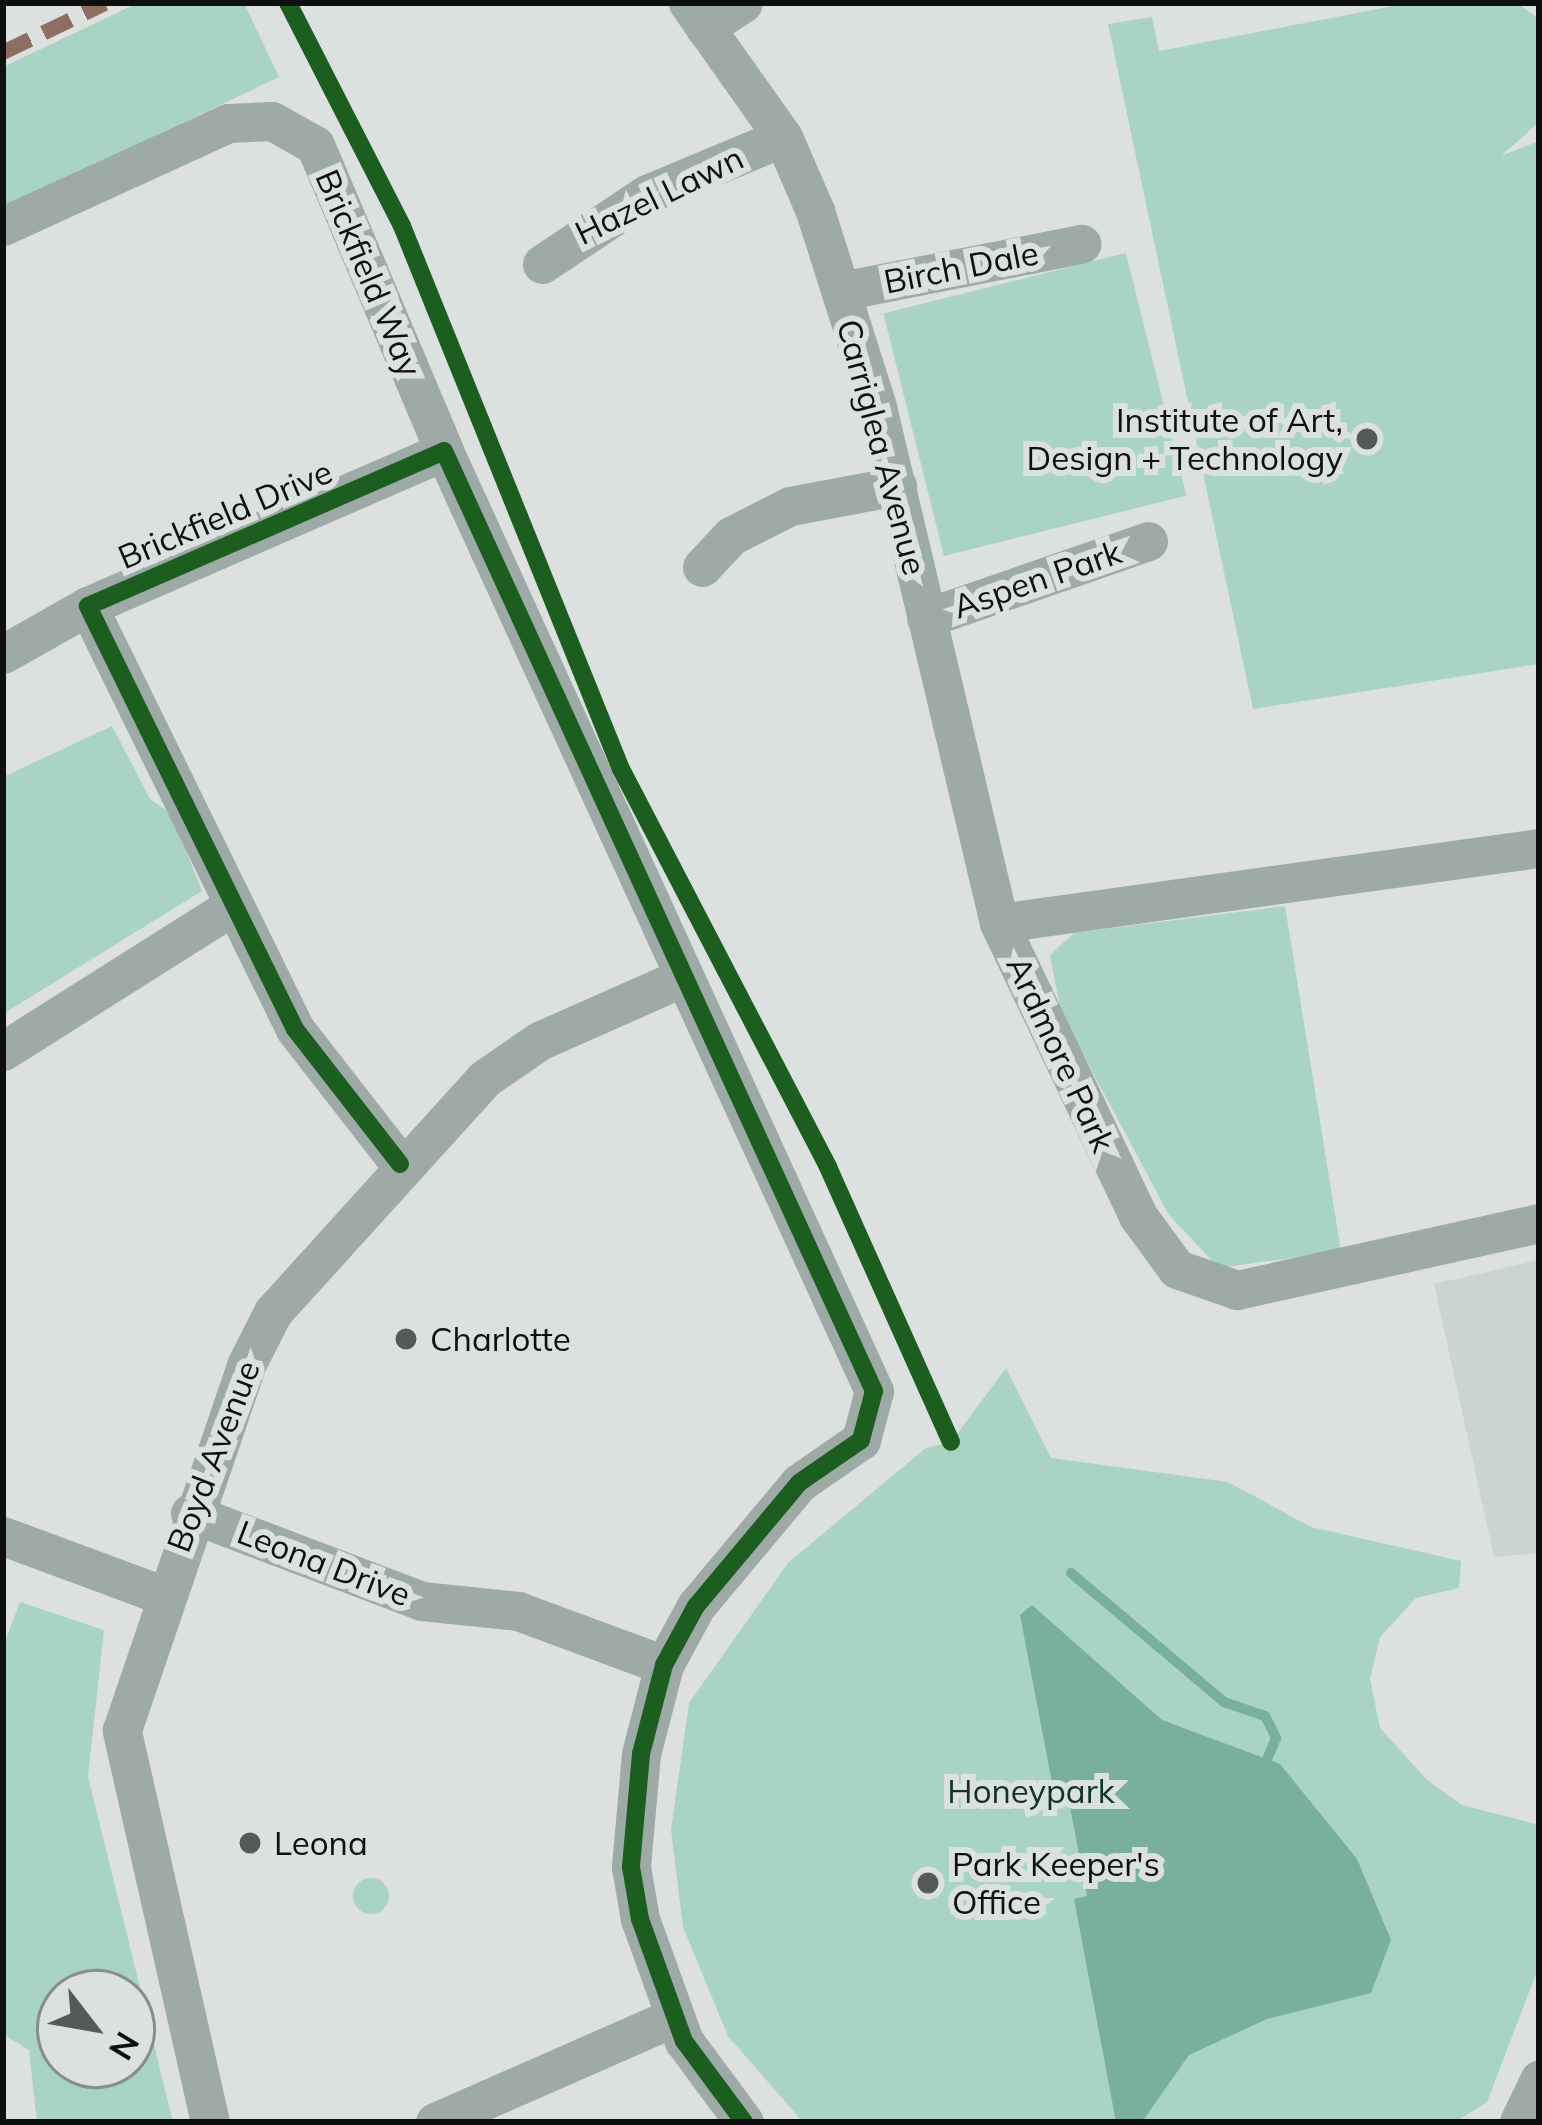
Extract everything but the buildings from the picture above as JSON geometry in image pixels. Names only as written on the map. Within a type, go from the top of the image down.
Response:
[{"type":"street","points":[[697,16],[742,3]]},
{"type":"street","name":"Carriglea Avenue","points":[[697,16],[783,137],[841,291],[897,485],[999,923]]},
{"type":"street","name":"Brickfield Way","points":[[3,226],[228,123],[272,121],[315,145],[444,452]]},
{"type":"street","name":"Hazel Lawn","points":[[542,264],[647,194],[783,137]]},
{"type":"street","name":"Birch Dale","points":[[841,291],[1081,244]]},
{"type":"street","points":[[444,452],[680,979],[749,1103],[874,1391],[874,1416],[726,1559],[664,1665],[640,1754],[631,1867],[672,2018],[745,2122]]},
{"type":"street","name":"Brickfield Drive","points":[[3,654],[88,606],[444,452]]},
{"type":"street","points":[[702,567],[730,536],[790,506],[897,485]]},
{"type":"street","name":"Aspen Park","points":[[926,618],[1148,541]]},
{"type":"street","name":"Brickfield Drive","points":[[88,606],[295,1029],[400,1164]]},
{"type":"street","name":"Ardmore Park","points":[[1539,848],[999,923],[1138,1216],[1177,1269],[1237,1291],[1539,1223]]},
{"type":"street","points":[[3,1051],[232,906]]},
{"type":"street","name":"Boyd Avenue","points":[[210,2122],[122,1730],[160,1594],[273,1312],[400,1164],[539,1041],[680,979]]},
{"type":"street","name":"Leona Drive","points":[[190,1514],[422,1601],[518,1612],[664,1665]]},
{"type":"street","points":[[3,1536],[160,1594]]},
{"type":"street","points":[[435,2122],[672,2018]]},
{"type":"street","points":[[1519,2122],[1539,2080]]},
{"type":"shaded area","points":[[1539,1260],[1539,1553],[1494,1557],[1434,1284]]},
{"type":"shaded area","points":[[1032,1605],[1162,1720],[1280,1764],[1357,1859],[1391,1940],[1371,1993],[1267,2019],[1189,2055],[1142,2122],[1116,2122],[1074,1899],[1087,1896],[1068,1796],[1055,1798],[1020,1615]]},
{"type":"green space","points":[[138,3],[244,3],[279,77],[3,208],[3,67]]},
{"type":"green space","name":"Institute of Art, Design + Technology","points":[[1409,3],[1517,3],[1539,19],[1539,122],[1501,156],[1539,141],[1539,664],[1253,709],[1108,24],[1152,17],[1159,51]]},
{"type":"green space","points":[[1126,253],[1186,496],[944,556],[883,313]]},
{"type":"green space","points":[[112,726],[150,799],[171,814],[202,891],[3,1014],[3,777]]},
{"type":"green space","points":[[1285,906],[1341,1251],[1219,1268],[1169,1215],[1061,1013],[1050,955],[1074,933]]},
{"type":"green space","name":"Honeypark","points":[[1006,1368],[1051,1458],[1228,1482],[1311,1527],[1461,1561],[1459,1588],[1416,1598],[1380,1637],[1370,1679],[1380,1728],[1427,1780],[1462,1805],[1539,1825],[1539,1966],[1487,2102],[1455,2122],[803,2122],[728,2036],[683,1927],[671,1830],[689,1703],[788,1563],[926,1448],[951,1442]]},
{"type":"green space","points":[[20,1602],[104,1630],[88,1776],[135,1969],[36,1969],[36,2089],[156,2089],[156,2053],[173,2122],[37,2122],[29,2050],[3,2034],[3,1647]]},
{"type":"green space","points":[[371,1878],[384,1883],[389,1896],[384,1909],[371,1914],[358,1909],[353,1896],[358,1883]]},
{"type":"waterway","points":[[1071,1573],[1224,1702],[1265,1716],[1276,1738],[1267,1759]]},
{"type":"marked path","points":[[3,52],[105,3]]},
{"type":"cycle path","points":[[288,3],[402,226],[621,769],[828,1167],[951,1442]]},
{"type":"cycle path","points":[[400,1164],[295,1029],[88,606],[444,451],[874,1391],[861,1440],[799,1483],[696,1606],[664,1665],[641,1754],[631,1867],[640,1919],[684,2041],[744,2122]]},
{"type":"place","name":"Institute of Art, Design + Technology","points":[[1367,439]]},
{"type":"place","name":"Charlotte","points":[[406,1339]]},
{"type":"place","name":"Leona","points":[[250,1843]]},
{"type":"place","name":"Park Keeper's Office","points":[[928,1883]]}]
